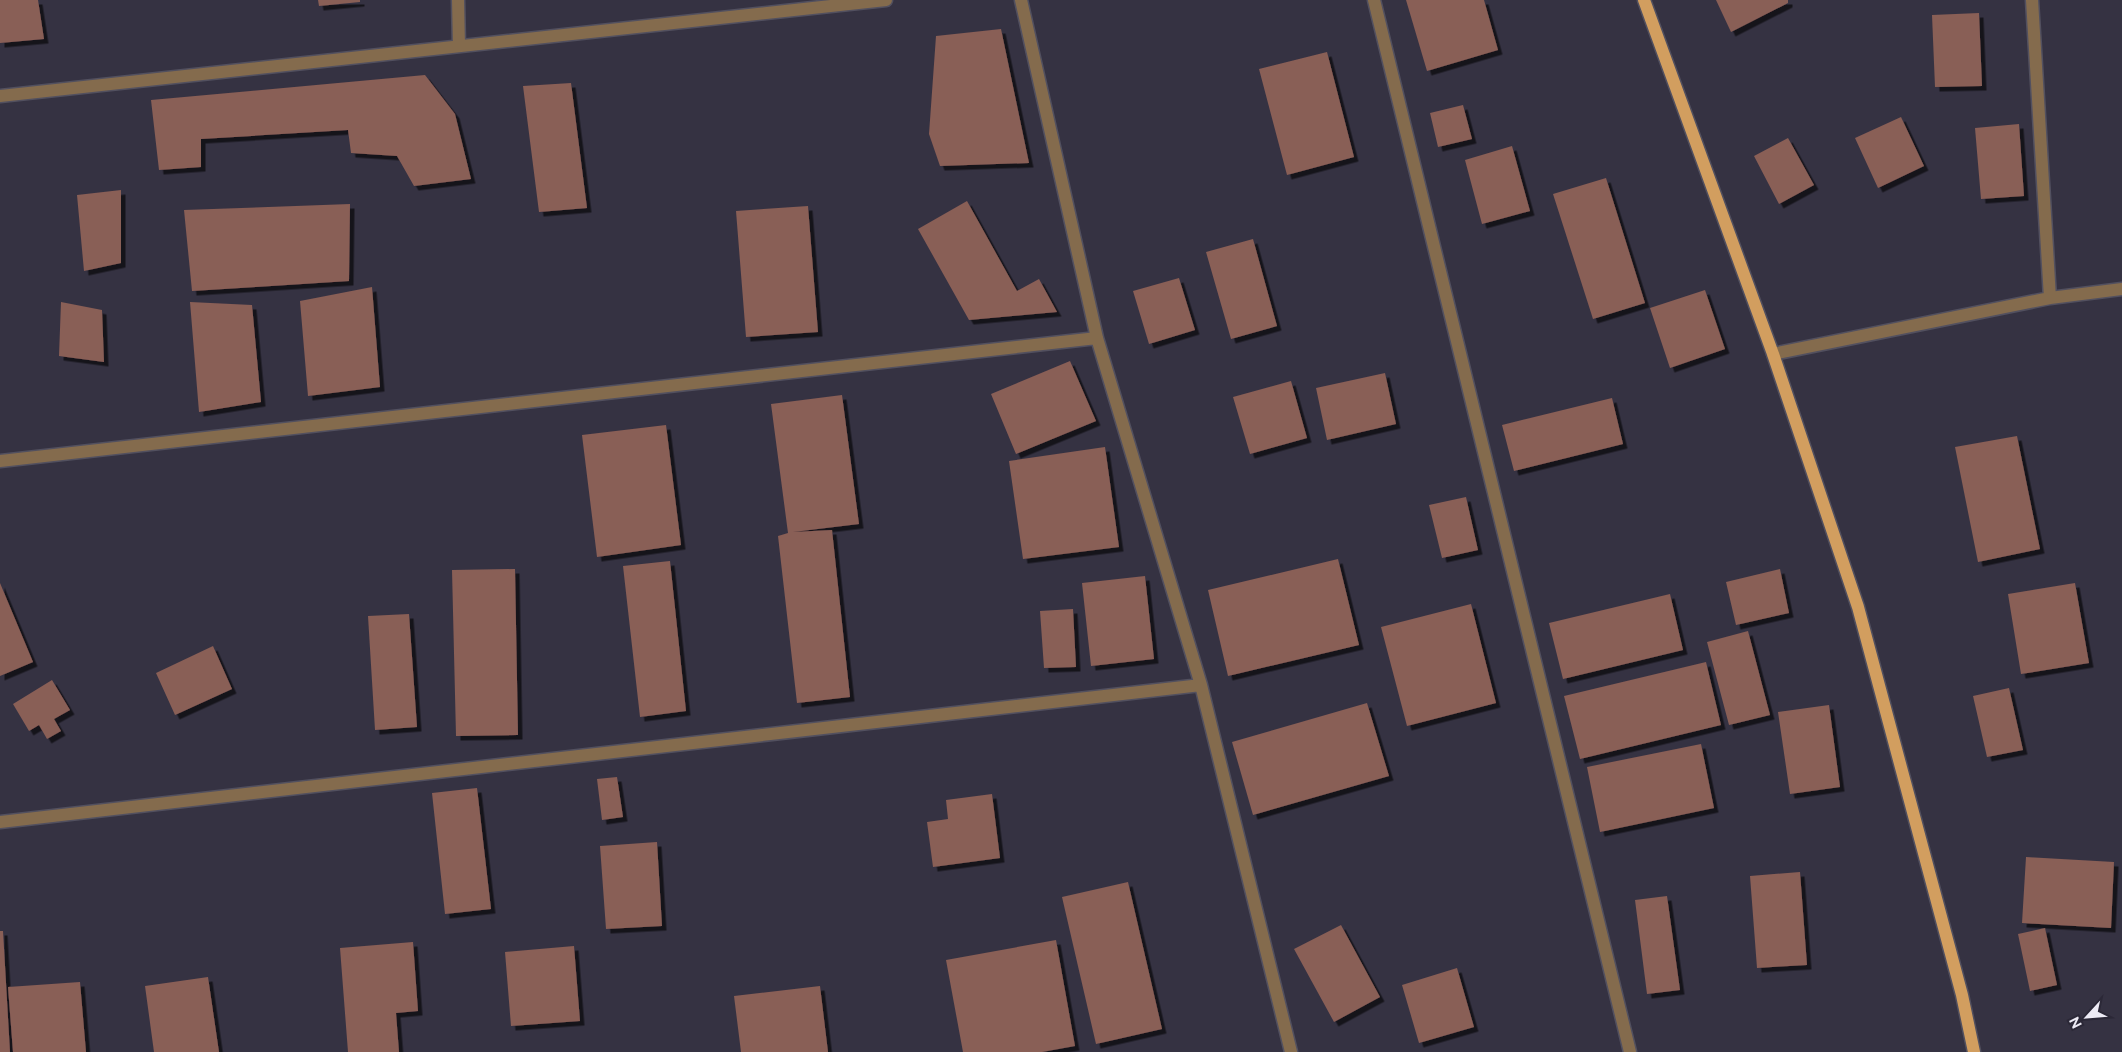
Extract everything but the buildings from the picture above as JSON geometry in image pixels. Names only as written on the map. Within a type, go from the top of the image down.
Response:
[{"type":"main road","points":[[1644,0],[1773,354],[1858,606],[1962,995],[1974,1052]]},
{"type":"street","points":[[458,0],[459,46]]},
{"type":"street","points":[[0,96],[886,0]]},
{"type":"street","points":[[1021,0],[1097,338],[1201,685],[1291,1052]]},
{"type":"street","points":[[1374,0],[1630,1052]]},
{"type":"street","points":[[2032,0],[2050,298]]},
{"type":"street","points":[[1773,354],[2050,298],[2122,289]]},
{"type":"street","points":[[0,461],[1097,338]]},
{"type":"street","points":[[0,822],[1201,685]]}]
